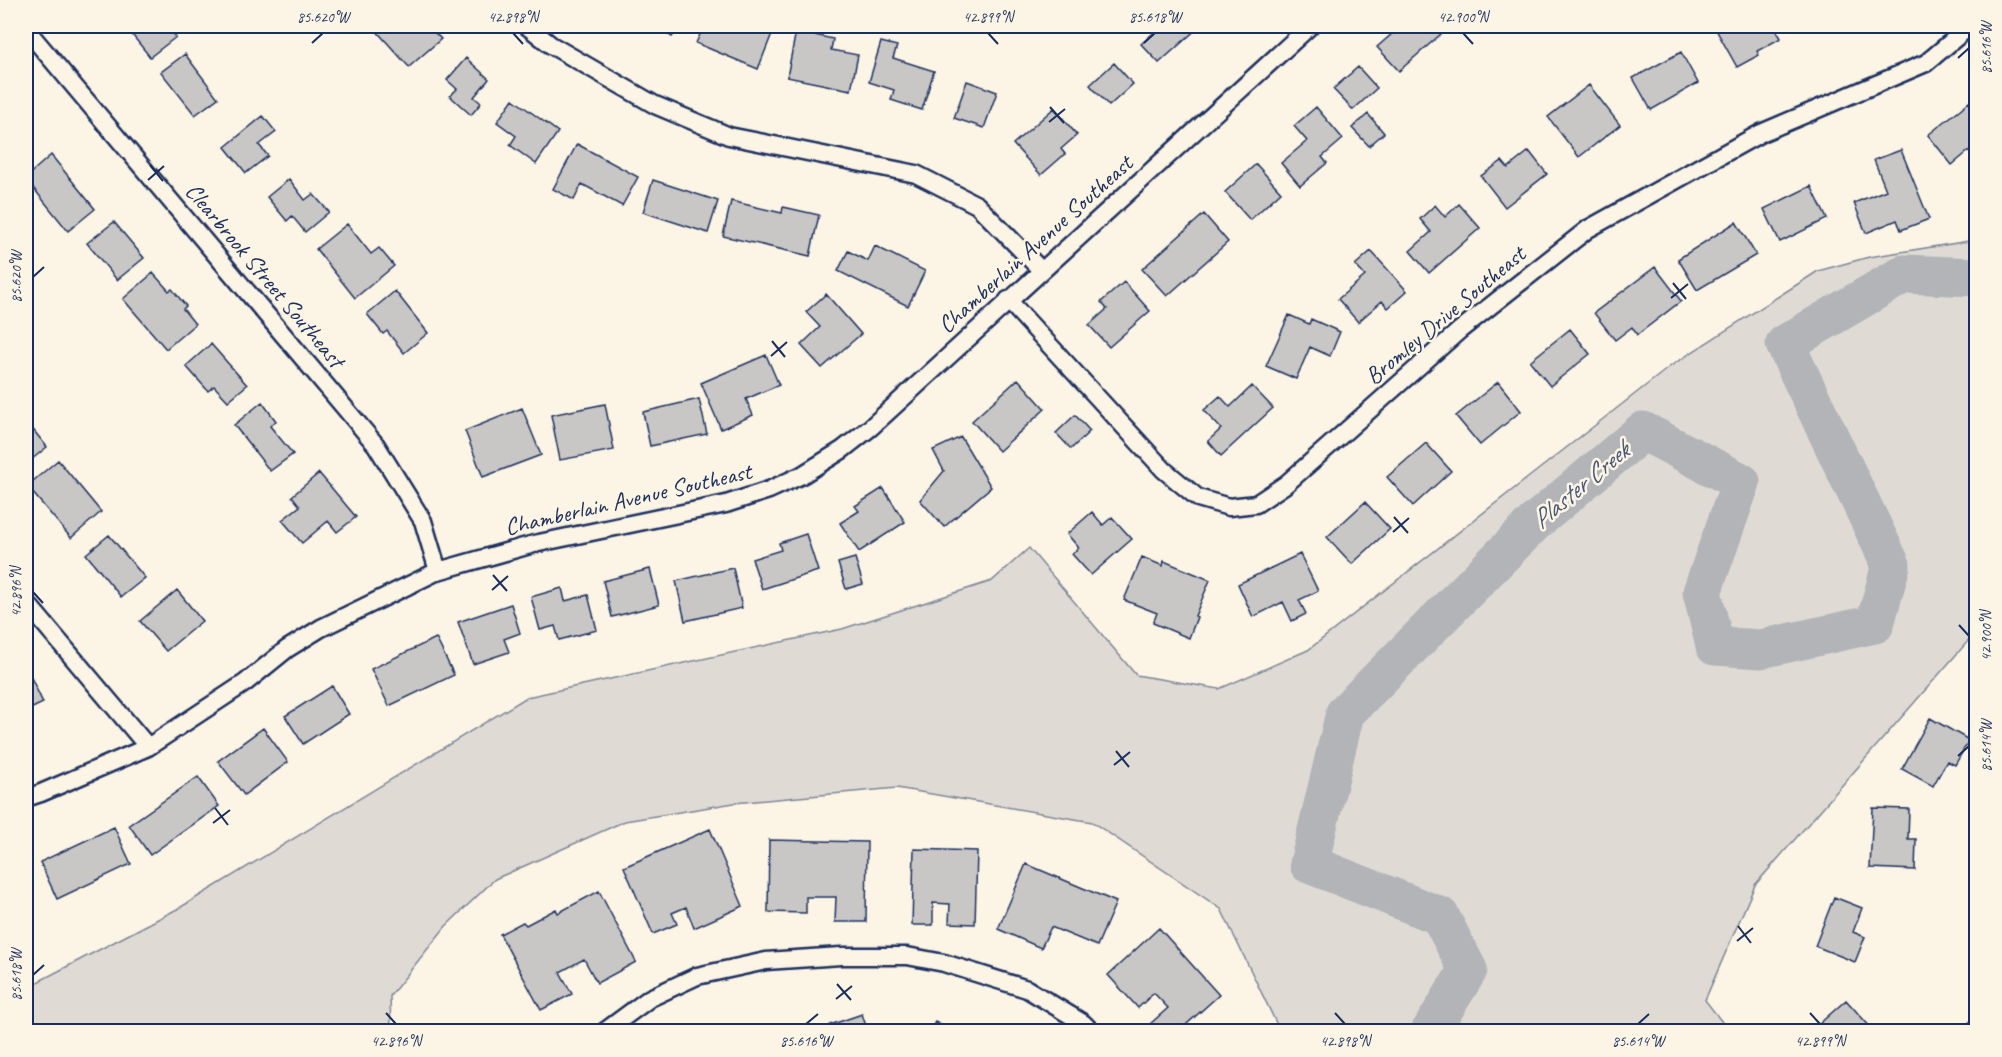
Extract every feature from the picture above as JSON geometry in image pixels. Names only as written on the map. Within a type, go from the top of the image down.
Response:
[{"type":"street","points":[[527,26],[551,45],[655,105],[729,136],[916,174],[977,205],[1041,270]]},
{"type":"street","name":"Chamberlain Avenue Southeast","points":[[26,798],[148,747],[245,682],[287,649],[321,628],[438,572],[534,544],[726,504],[769,490],[802,475],[842,450],[870,428],[1310,26]]},
{"type":"street","name":"Bromley Drive Southeast","points":[[1008,300],[1164,470],[1198,498],[1229,507],[1256,504],[1286,484],[1460,330],[1588,229],[1761,133],[1926,63],[1970,26]]},
{"type":"street","name":"Clearbrook Street Southeast","points":[[26,29],[376,445],[423,521],[438,572]]},
{"type":"street","points":[[26,602],[148,747]]},
{"type":"street","points":[[604,1032],[650,998],[697,976],[766,961],[842,956],[907,956],[953,966],[1027,990],[1083,1023],[1092,1032]]},
{"type":"shaded area","points":[[1976,240],[1976,632],[1755,885],[1705,1000],[1729,1031],[1280,1031],[1221,909],[1092,822],[897,788],[734,803],[625,821],[495,879],[446,926],[390,996],[391,1031],[26,1031],[26,988],[181,907],[527,697],[842,629],[992,581],[1029,548],[1136,675],[1219,689],[1308,650],[1672,365],[1818,271],[1869,257]]},
{"type":"building","points":[[125,26],[167,26],[176,37],[150,57]]},
{"type":"building","points":[[372,26],[428,26],[441,39],[409,67]]},
{"type":"building","points":[[655,26],[680,26],[672,37]]},
{"type":"building","points":[[704,26],[759,26],[773,31],[758,69],[696,43]]},
{"type":"building","points":[[1161,26],[1200,26],[1159,63],[1141,44]]},
{"type":"building","points":[[1401,26],[1433,26],[1441,34],[1399,71],[1377,47]]},
{"type":"building","points":[[1714,26],[1774,26],[1781,38],[1757,51],[1759,55],[1737,67]]},
{"type":"building","points":[[796,31],[833,39],[831,50],[858,55],[851,90],[787,77]]},
{"type":"building","points":[[881,42],[897,46],[893,58],[934,71],[922,110],[891,100],[894,90],[869,82]]},
{"type":"building","points":[[1681,52],[1698,83],[1651,110],[1633,78]]},
{"type":"building","points":[[185,54],[218,98],[195,115],[161,72]]},
{"type":"building","points":[[466,58],[489,79],[474,97],[481,103],[471,115],[450,96],[457,89],[447,80]]},
{"type":"building","points":[[1114,63],[1133,84],[1109,106],[1090,85]]},
{"type":"building","points":[[1358,67],[1377,88],[1353,110],[1333,89]]},
{"type":"building","points":[[967,81],[997,92],[984,128],[954,118]]},
{"type":"building","points":[[1589,85],[1620,125],[1579,157],[1548,117]]},
{"type":"building","points":[[513,99],[558,132],[536,164],[510,145],[516,136],[497,122]]},
{"type":"building","points":[[1969,102],[1976,112],[1976,145],[1952,165],[1928,135]]},
{"type":"building","points":[[1316,107],[1343,139],[1322,157],[1327,163],[1300,186],[1281,163],[1307,141],[1294,126]]},
{"type":"building","points":[[1054,108],[1077,135],[1061,149],[1065,154],[1041,175],[1013,144]]},
{"type":"building","points":[[1368,114],[1384,133],[1369,146],[1352,128]]},
{"type":"building","points":[[263,116],[276,132],[259,145],[268,156],[246,173],[225,147]]},
{"type":"building","points":[[577,144],[638,177],[622,206],[582,184],[574,200],[553,189]]},
{"type":"building","points":[[1901,150],[1929,219],[1901,230],[1897,220],[1866,233],[1854,203],[1886,190],[1874,160]]},
{"type":"building","points":[[1529,151],[1547,174],[1505,207],[1481,176],[1502,161],[1508,168]]},
{"type":"building","points":[[51,155],[95,209],[68,231],[26,179]]},
{"type":"building","points":[[1256,164],[1281,192],[1250,220],[1225,192]]},
{"type":"building","points":[[289,179],[305,200],[313,194],[329,212],[305,232],[292,216],[287,221],[267,197]]},
{"type":"building","points":[[653,180],[718,201],[708,233],[643,212]]},
{"type":"building","points":[[1811,186],[1827,219],[1780,242],[1764,209]]},
{"type":"building","points":[[731,201],[782,213],[783,207],[819,215],[810,256],[723,236]]},
{"type":"building","points":[[1459,204],[1480,228],[1429,273],[1410,251],[1431,232],[1420,219],[1435,205],[1445,217]]},
{"type":"building","points":[[1204,214],[1228,242],[1167,296],[1142,269]]},
{"type":"building","points":[[114,222],[144,258],[117,280],[87,243]]},
{"type":"building","points":[[1736,222],[1756,255],[1697,290],[1678,259]]},
{"type":"building","points":[[347,224],[371,254],[379,248],[394,266],[355,298],[316,249]]},
{"type":"building","points":[[875,246],[925,271],[908,306],[838,271],[848,251],[868,261]]},
{"type":"building","points":[[1371,251],[1407,291],[1388,308],[1382,301],[1358,322],[1338,299],[1365,276],[1355,265]]},
{"type":"building","points":[[1655,267],[1681,301],[1637,335],[1632,327],[1615,340],[1594,313]]},
{"type":"building","points":[[153,273],[169,291],[172,289],[186,306],[183,309],[195,324],[166,349],[123,299]]},
{"type":"building","points":[[1124,282],[1150,311],[1109,347],[1089,325],[1107,309],[1101,302]]},
{"type":"building","points":[[395,291],[428,333],[404,353],[387,331],[383,334],[367,314]]},
{"type":"building","points":[[826,294],[861,334],[822,368],[801,345],[820,327],[806,312]]},
{"type":"building","points":[[1289,315],[1309,324],[1311,319],[1340,332],[1330,356],[1310,347],[1296,379],[1266,366]]},
{"type":"building","points":[[1570,329],[1590,354],[1550,386],[1530,361]]},
{"type":"building","points":[[211,344],[247,385],[228,401],[214,386],[208,391],[186,366]]},
{"type":"building","points":[[766,355],[779,385],[746,399],[753,415],[721,429],[701,383]]},
{"type":"building","points":[[1018,379],[1045,409],[999,451],[972,421]]},
{"type":"building","points":[[1498,382],[1521,411],[1480,445],[1456,416]]},
{"type":"building","points":[[1252,386],[1273,408],[1221,456],[1208,441],[1221,429],[1204,410],[1220,396],[1230,407]]},
{"type":"building","points":[[699,399],[707,434],[650,446],[643,412]]},
{"type":"building","points":[[262,402],[276,421],[270,426],[293,454],[270,471],[234,425]]},
{"type":"building","points":[[605,404],[614,450],[560,460],[551,415]]},
{"type":"building","points":[[522,408],[541,455],[483,477],[465,431]]},
{"type":"building","points":[[1075,415],[1090,431],[1071,449],[1056,433]]},
{"type":"building","points":[[26,421],[47,447],[26,464]]},
{"type":"building","points":[[961,437],[991,487],[944,527],[920,500],[944,471],[933,450]]},
{"type":"building","points":[[1426,443],[1451,471],[1413,506],[1387,477]]},
{"type":"building","points":[[58,460],[101,512],[71,538],[27,486]]},
{"type":"building","points":[[319,473],[356,517],[337,532],[328,521],[302,543],[282,520],[300,506],[292,496]]},
{"type":"building","points":[[883,488],[905,522],[859,552],[840,523],[859,511],[855,506]]},
{"type":"building","points":[[1365,502],[1390,529],[1352,564],[1327,537]]},
{"type":"building","points":[[1092,512],[1103,525],[1112,517],[1132,539],[1091,575],[1072,554],[1079,548],[1067,534]]},
{"type":"building","points":[[806,534],[818,571],[762,589],[752,559],[781,550],[779,543]]},
{"type":"building","points":[[109,535],[145,578],[121,597],[86,554]]},
{"type":"building","points":[[1300,554],[1318,591],[1299,600],[1306,614],[1292,621],[1283,602],[1253,617],[1238,584]]},
{"type":"building","points":[[1142,557],[1163,566],[1164,561],[1210,580],[1195,616],[1197,617],[1189,638],[1153,623],[1157,613],[1124,600]]},
{"type":"building","points":[[855,558],[863,584],[846,589],[838,563]]},
{"type":"building","points":[[733,568],[742,608],[685,621],[676,581]]},
{"type":"building","points":[[650,569],[659,605],[612,617],[603,581]]},
{"type":"building","points":[[562,588],[565,601],[588,595],[597,630],[559,640],[555,626],[540,630],[531,597]]},
{"type":"building","points":[[177,590],[202,621],[166,651],[140,621]]},
{"type":"building","points":[[511,604],[520,633],[504,639],[509,652],[473,664],[458,622]]},
{"type":"building","points":[[436,638],[454,675],[389,706],[371,669]]},
{"type":"building","points":[[28,671],[43,703],[26,711],[26,672]]},
{"type":"building","points":[[332,686],[349,714],[303,744],[285,716]]},
{"type":"building","points":[[1930,718],[1969,740],[1955,765],[1947,761],[1933,786],[1902,769]]},
{"type":"building","points":[[263,728],[288,762],[244,795],[218,761]]},
{"type":"building","points":[[198,777],[219,806],[150,855],[129,825]]},
{"type":"building","points":[[1873,808],[1909,809],[1908,839],[1916,839],[1915,870],[1870,868]]},
{"type":"building","points":[[114,827],[131,864],[57,899],[40,862]]},
{"type":"building","points":[[710,829],[743,906],[694,928],[686,907],[672,913],[677,924],[653,934],[624,867]]},
{"type":"building","points":[[769,840],[867,842],[866,922],[835,922],[836,897],[806,897],[806,913],[768,912]]},
{"type":"building","points":[[914,849],[977,851],[975,924],[949,923],[950,904],[933,903],[933,925],[912,925]]},
{"type":"building","points":[[1026,864],[1116,902],[1097,946],[1051,927],[1041,948],[998,929]]},
{"type":"building","points":[[599,891],[636,962],[597,983],[584,959],[560,972],[572,994],[541,1010],[500,934],[523,922],[526,925],[556,909],[558,913]]},
{"type":"building","points":[[1834,897],[1862,908],[1853,932],[1865,937],[1855,962],[1815,946]]},
{"type":"building","points":[[1159,928],[1219,995],[1178,1032],[1157,1032],[1150,1024],[1168,1008],[1154,993],[1138,1008],[1108,975]]},
{"type":"building","points":[[1846,1000],[1873,1030],[1877,1027],[1881,1032],[1824,1032],[1818,1025]]},
{"type":"building","points":[[862,1014],[868,1032],[826,1032],[832,1030],[830,1025]]},
{"type":"building","points":[[1976,1016],[1976,1032],[1960,1031]]},
{"type":"building","points":[[935,1022],[953,1032],[929,1032]]},
{"type":"waterway","name":"Plaster Creek","points":[[1430,1032],[1468,970],[1440,916],[1309,864],[1345,713],[1534,523],[1643,431],[1741,482],[1702,592],[1715,646],[1761,649],[1875,624],[1891,565],[1785,344],[1904,274],[1976,277]]}]
